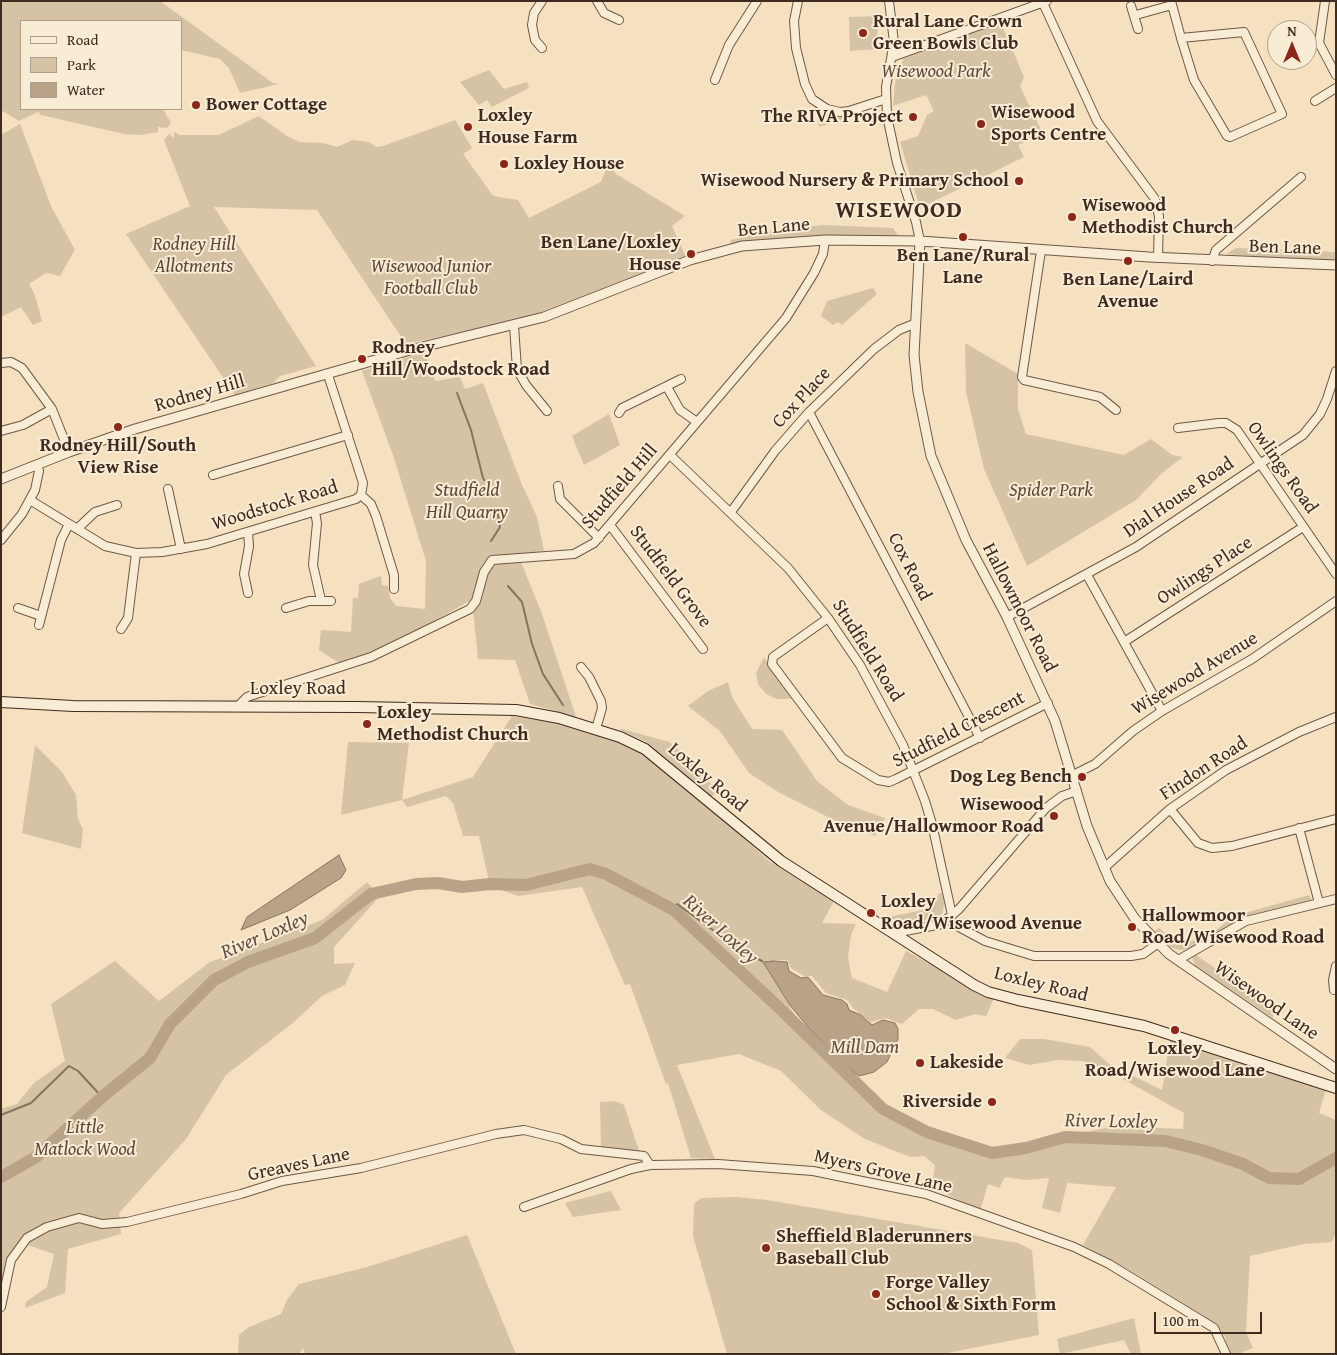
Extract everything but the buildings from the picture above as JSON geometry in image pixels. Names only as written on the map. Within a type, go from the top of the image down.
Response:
[{"type":"main road","name":"Loxley Road","points":[[1,702],[73,706],[516,710],[537,712],[596,729],[645,749],[781,861],[974,985],[998,996],[1144,1026],[1336,1088]]},
{"type":"street","points":[[542,1],[534,13],[532,25],[535,40],[542,48]]},
{"type":"street","points":[[597,1],[604,13],[619,20]]},
{"type":"street","points":[[715,80],[729,45],[757,1]]},
{"type":"street","points":[[798,1],[794,21],[796,48],[804,84],[812,99],[827,109],[849,112],[886,99]]},
{"type":"street","points":[[889,1],[894,42],[886,99],[890,134],[920,240]]},
{"type":"street","points":[[1325,1],[1320,43],[1336,75]]},
{"type":"street","points":[[892,57],[1045,2],[1097,121],[1155,199],[1160,216],[1158,258]]},
{"type":"street","points":[[1136,15],[1171,3],[1180,38],[1194,80],[1227,136],[1230,137],[1282,114],[1244,32],[1180,38]]},
{"type":"street","points":[[1131,6],[1136,15],[1138,29]]},
{"type":"street","points":[[1315,100],[1336,88]]},
{"type":"street","points":[[1212,261],[1216,250],[1301,177]]},
{"type":"street","name":"Ben Lane","points":[[410,350],[514,326],[563,311],[690,260],[762,243],[825,240],[920,240],[1041,251],[1212,261],[1336,265]]},
{"type":"street","name":"Studfield Hill","points":[[237,706],[247,698],[371,657],[470,609],[476,601],[484,572],[492,560],[574,554],[588,547],[599,538],[786,318],[805,290],[820,261],[825,240]]},
{"type":"street","name":"Hallowmoor Road","points":[[920,240],[914,324],[915,374],[931,456],[966,540],[1007,617],[1048,703],[1073,775],[1089,833],[1104,868],[1118,896],[1135,919],[1158,944],[1178,960]]},
{"type":"street","points":[[1041,251],[1022,377],[1024,380],[1100,398],[1116,410]]},
{"type":"street","name":"Cox Place","points":[[731,512],[775,451],[809,412],[874,349],[899,330],[914,324]]},
{"type":"street","points":[[514,326],[517,368],[526,386],[547,410]]},
{"type":"street","name":"Rodney Hill","points":[[1,479],[69,452],[154,424],[410,350]]},
{"type":"street","points":[[1,363],[11,362],[22,368],[52,409],[69,452]]},
{"type":"street","name":"Dial House Road","points":[[1007,617],[1136,547],[1303,435],[1313,424],[1327,399],[1336,371]]},
{"type":"street","name":"Woodstock Road","points":[[30,500],[105,546],[136,553],[181,550],[356,499],[362,495],[363,484],[328,375]]},
{"type":"street","points":[[619,413],[622,408],[681,380]]},
{"type":"street","points":[[667,386],[680,410],[697,422]]},
{"type":"street","points":[[1,431],[24,425],[52,409]]},
{"type":"street","name":"Cox Road","points":[[809,412],[980,738]]},
{"type":"street","name":"Owlings Road","points":[[1178,428],[1219,423],[1232,426],[1336,574]]},
{"type":"street","points":[[213,475],[348,435]]},
{"type":"street","name":"Studfield Road","points":[[670,455],[788,568],[828,618],[873,687],[913,770],[932,824],[950,917]]},
{"type":"street","points":[[1,540],[22,514],[30,500],[38,478],[37,465]]},
{"type":"street","points":[[558,486],[560,499],[599,538]]},
{"type":"street","points":[[168,489],[181,550]]},
{"type":"street","points":[[362,495],[371,504],[376,516],[394,584],[385,580]]},
{"type":"street","points":[[77,529],[96,512],[117,505]]},
{"type":"street","points":[[315,512],[317,523],[313,565],[321,600]]},
{"type":"street","points":[[39,625],[61,540],[68,524]]},
{"type":"street","name":"Studfield Grove","points":[[610,525],[703,649]]},
{"type":"street","name":"Owlings Place","points":[[1124,642],[1303,527]]},
{"type":"street","points":[[248,532],[249,546],[244,574],[248,592]]},
{"type":"street","points":[[121,629],[128,618],[136,553]]},
{"type":"street","points":[[1087,575],[1162,712]]},
{"type":"street","points":[[286,608],[309,601],[331,601]]},
{"type":"street","name":"Wisewood Avenue","points":[[1073,775],[1095,764],[1133,731],[1252,659],[1336,601]]},
{"type":"street","points":[[18,608],[41,616]]},
{"type":"street","name":"Studfield Crescent","points":[[828,618],[773,657],[774,668],[846,761],[884,782],[889,782],[1048,703]]},
{"type":"street","points":[[581,667],[589,677],[602,701],[596,729]]},
{"type":"street","name":"Findon Road","points":[[1104,868],[1170,809],[1226,770],[1299,732],[1336,717]]},
{"type":"street","points":[[898,935],[905,931],[942,924],[1046,808],[1062,796],[1077,791]]},
{"type":"street","points":[[1170,809],[1198,843],[1212,848],[1232,846],[1336,818]]},
{"type":"street","points":[[1299,828],[1319,903]]},
{"type":"street","points":[[1178,960],[1246,921],[1336,899]]},
{"type":"street","points":[[950,917],[959,927],[985,941],[1034,956],[1131,956],[1144,954],[1158,944]]},
{"type":"street","name":"Wisewood Lane","points":[[1178,960],[1336,1069]]},
{"type":"street","points":[[1334,990],[1332,986],[1336,966]]},
{"type":"street","name":"Greaves Lane","points":[[1,1307],[11,1260],[27,1238],[47,1227],[79,1218],[102,1224],[128,1222],[242,1194],[282,1181],[361,1168],[496,1134],[524,1130],[561,1139],[581,1148],[644,1156],[650,1165]]},
{"type":"street","name":"Myers Grove Lane","points":[[524,1207],[631,1169],[650,1165],[718,1164],[813,1171],[926,1194],[1074,1247],[1109,1264],[1214,1328],[1226,1354]]},
{"type":"green space","points":[[1,1],[160,1],[273,83],[279,84],[240,93],[229,68],[220,59],[182,50],[182,20],[20,20],[20,110],[164,110],[171,123],[167,128],[158,127],[158,132],[140,135],[124,134],[41,115],[38,112],[19,121],[1,110]]},
{"type":"green space","name":"Rural Lane Crown Green Bowls Club","points":[[877,16],[878,49],[850,51],[849,17]]},
{"type":"green space","name":"Wisewood Sports Centre","points":[[1001,23],[1024,77],[1020,86],[1043,134],[1018,145],[1024,157],[920,208],[900,142],[918,136],[927,115],[934,111],[926,95],[893,106],[895,83],[904,58]]},
{"type":"green space","points":[[489,70],[504,89],[527,82],[529,88],[492,107],[487,100],[479,105],[460,82]]},
{"type":"green space","points":[[815,105],[827,113],[847,118],[819,127]]},
{"type":"green space","points":[[259,116],[287,136],[300,142],[323,143],[337,147],[353,140],[369,142],[376,147],[383,146],[455,120],[472,148],[463,154],[493,196],[518,200],[529,218],[601,182],[608,164],[616,174],[685,216],[672,226],[686,257],[525,318],[406,344],[317,210],[214,207],[316,366],[280,376],[273,383],[235,395],[126,234],[190,206],[164,140],[169,134],[174,138],[174,132],[180,135],[219,135]]},
{"type":"green space","points":[[20,124],[51,206],[75,250],[79,248],[74,251],[60,276],[46,273],[29,284],[35,295],[42,321],[33,325],[21,307],[1,317],[1,135]]},
{"type":"green space","points":[[824,225],[893,228],[900,238],[820,237],[766,239],[730,246],[731,240],[777,230]]},
{"type":"green space","points":[[1236,248],[1336,252],[1336,260],[1299,260],[1226,254]]},
{"type":"green space","points":[[873,288],[877,294],[842,325],[838,322],[833,325],[821,316],[827,301]]},
{"type":"green space","name":"Spider Park","points":[[965,343],[1018,374],[1018,409],[1026,434],[1124,455],[1151,439],[1172,455],[1183,457],[1162,473],[1136,500],[1027,566],[984,469],[966,392]]},
{"type":"green space","name":"Studfield Hill Quarry","points":[[425,352],[435,381],[460,377],[465,389],[483,383],[522,485],[537,517],[544,551],[488,558],[484,563],[473,599],[395,643],[345,665],[341,664],[319,650],[321,630],[351,632],[353,598],[358,598],[359,584],[381,576],[382,585],[388,586],[390,598],[396,606],[425,609],[426,561],[393,455],[362,371]]},
{"type":"green space","points":[[609,414],[620,445],[584,465],[572,436]]},
{"type":"green space","name":"Studfield Hill Quarry","points":[[521,562],[542,614],[576,717],[530,704],[515,660],[478,659],[473,609],[487,573],[492,565]]},
{"type":"green space","points":[[764,657],[792,699],[777,699],[766,694],[758,684],[756,673]]},
{"type":"green space","points":[[728,682],[732,697],[752,729],[782,730],[817,781],[848,805],[885,818],[875,836],[838,822],[778,792],[749,773],[720,731],[688,706],[708,691]]},
{"type":"green space","points":[[512,716],[562,724],[612,739],[642,753],[702,801],[769,861],[834,901],[822,923],[856,924],[851,935],[848,957],[852,978],[887,992],[906,951],[994,998],[986,1016],[975,1014],[956,1020],[933,1009],[919,1009],[902,1024],[885,1018],[871,1022],[854,1009],[847,1000],[826,993],[812,976],[804,976],[791,968],[787,960],[762,961],[804,1030],[849,1074],[870,1089],[881,1106],[931,1133],[956,1143],[1022,1150],[1047,1145],[1068,1136],[1114,1126],[1183,1129],[1184,1113],[1112,1073],[1083,1061],[1058,1060],[1029,1065],[1005,1058],[1020,1039],[1044,1039],[1090,1047],[1109,1064],[1162,1090],[1170,1039],[1326,1089],[1319,1113],[1336,1120],[1336,1233],[1332,1242],[1303,1244],[1250,1256],[1246,1332],[1253,1348],[1238,1354],[1229,1354],[1225,1337],[1217,1324],[1128,1269],[1083,1245],[1116,1187],[1067,1183],[1060,1213],[1042,1208],[1049,1178],[1025,1180],[1005,1177],[999,1188],[988,1184],[980,1211],[932,1187],[935,1165],[924,1156],[910,1157],[865,1139],[821,1110],[781,1071],[739,1054],[677,1065],[715,1159],[691,1158],[668,1083],[666,1084],[630,984],[625,985],[582,887],[518,896],[490,886],[479,836],[463,836],[453,803],[446,796],[407,807],[402,800],[473,777]]},
{"type":"green space","points":[[620,730],[669,742],[700,767],[717,794],[711,796],[645,741]]},
{"type":"green space","points":[[348,742],[409,743],[402,800],[341,815]]},
{"type":"green space","points":[[35,745],[62,772],[76,795],[78,819],[83,829],[81,849],[22,833]]},
{"type":"green space","name":"Little Matlock Wood","points":[[367,882],[380,896],[334,947],[334,964],[355,963],[345,985],[322,996],[294,1022],[226,1075],[186,1139],[119,1213],[121,1234],[68,1249],[65,1293],[25,1308],[26,1302],[47,1287],[54,1254],[19,1242],[7,1258],[5,1277],[1,1279],[1,1109],[17,1104],[34,1083],[65,1061],[51,1004],[115,961],[159,1001],[210,962],[322,920]]},
{"type":"green space","points":[[939,893],[942,893],[944,903],[943,912],[938,918],[906,924],[890,922],[888,917],[923,910],[933,906]]},
{"type":"green space","points":[[1309,895],[1312,900],[1306,903],[1244,919],[1188,949],[1172,948],[1154,932],[1159,928],[1171,938],[1186,942],[1198,940],[1208,936],[1234,916]]},
{"type":"green space","points":[[1196,955],[1274,1009],[1273,1018],[1195,965],[1192,957]]},
{"type":"green space","points":[[615,1101],[624,1105],[639,1151],[601,1147],[600,1102]]},
{"type":"green space","points":[[611,1191],[621,1210],[573,1217],[565,1203]]},
{"type":"green space","name":"Forge Valley School & Sixth Form","points":[[736,1197],[767,1200],[1018,1243],[1032,1250],[1039,1335],[942,1354],[727,1354],[693,1236],[694,1204],[701,1198]]},
{"type":"green space","points":[[467,1235],[516,1354],[305,1354],[303,1348],[299,1354],[238,1354],[239,1335],[249,1327],[281,1314],[287,1300],[299,1284],[367,1267]]},
{"type":"green space","points":[[1134,1318],[1141,1354],[1131,1354],[1124,1340],[1060,1354],[1057,1339]]},
{"type":"water","points":[[339,855],[346,870],[341,878],[290,910],[241,930],[247,917]]},
{"type":"water","name":"Mill Dam","points":[[763,962],[787,962],[789,971],[801,978],[808,977],[823,995],[842,1000],[847,1004],[849,1010],[861,1015],[872,1025],[883,1020],[895,1023],[898,1029],[898,1039],[887,1062],[874,1072],[859,1076],[843,1063],[807,1026],[789,1004]]},
{"type":"waterway","points":[[457,393],[471,430],[483,478],[493,493]]},
{"type":"waterway","points":[[491,541],[500,527],[497,510]]},
{"type":"waterway","points":[[508,586],[522,602],[532,644],[543,674],[563,705]]},
{"type":"waterway","name":"River Loxley","points":[[1,1177],[36,1157],[102,1097],[150,1058],[170,1024],[214,980],[248,962],[315,938],[371,894],[416,884],[438,883],[462,887],[490,884],[526,885],[590,869],[606,874],[674,910],[773,1002],[883,1109],[927,1132],[992,1153],[1026,1148],[1065,1137],[1166,1141],[1202,1150],[1243,1164],[1269,1178],[1299,1179],[1336,1158]]},
{"type":"waterway","points":[[674,910],[677,904],[742,951],[762,961]]},
{"type":"waterway","points":[[1,1115],[31,1103],[69,1066],[78,1071],[102,1097]]},
{"type":"waterway","name":"River Loxley","points":[[854,1082],[857,1078]]},
{"type":"place","name":"Rural Lane Crown Green Bowls Club","points":[[863,33]]},
{"type":"place","name":"Bower Cottage","points":[[196,105]]},
{"type":"place","name":"The RIVA Project","points":[[913,117]]},
{"type":"place","name":"Wisewood Sports Centre","points":[[981,124]]},
{"type":"place","name":"Loxley House Farm","points":[[468,127]]},
{"type":"place","name":"Loxley House","points":[[504,164]]},
{"type":"place","name":"Wisewood Nursery & Primary School","points":[[1019,181]]},
{"type":"place","name":"Wisewood Methodist Church","points":[[1072,217]]},
{"type":"place","name":"Ben Lane/Rural Lane","points":[[963,237]]},
{"type":"place","name":"Ben Lane/Loxley House","points":[[691,254]]},
{"type":"place","name":"Ben Lane/Laird Avenue","points":[[1128,261]]},
{"type":"place","name":"Rodney Hill/Woodstock Road","points":[[362,359]]},
{"type":"place","name":"Rodney Hill/South View Rise","points":[[118,427]]},
{"type":"place","name":"Loxley Methodist Church","points":[[367,724]]},
{"type":"place","name":"Dog Leg Bench","points":[[1082,777]]},
{"type":"place","name":"Wisewood Avenue/Hallowmoor Road","points":[[1054,816]]},
{"type":"place","name":"Loxley Road/Wisewood Avenue","points":[[871,913]]},
{"type":"place","name":"Hallowmoor Road/Wisewood Road","points":[[1132,927]]},
{"type":"place","name":"Loxley Road/Wisewood Lane","points":[[1175,1030]]},
{"type":"place","name":"Lakeside","points":[[920,1063]]},
{"type":"place","name":"Riverside","points":[[992,1102]]},
{"type":"place","name":"Sheffield Bladerunners Baseball Club","points":[[766,1248]]},
{"type":"place","name":"Forge Valley School & Sixth Form","points":[[876,1294]]},
{"type":"district","name":"WISEWOOD","points":[[899,211]]},
{"type":"park label","name":"Wisewood Park","points":[[936,72]]},
{"type":"park label","name":"Rodney Hill Allotments","points":[[194,256]]},
{"type":"park label","name":"Wisewood Junior Football Club","points":[[431,278]]}]
